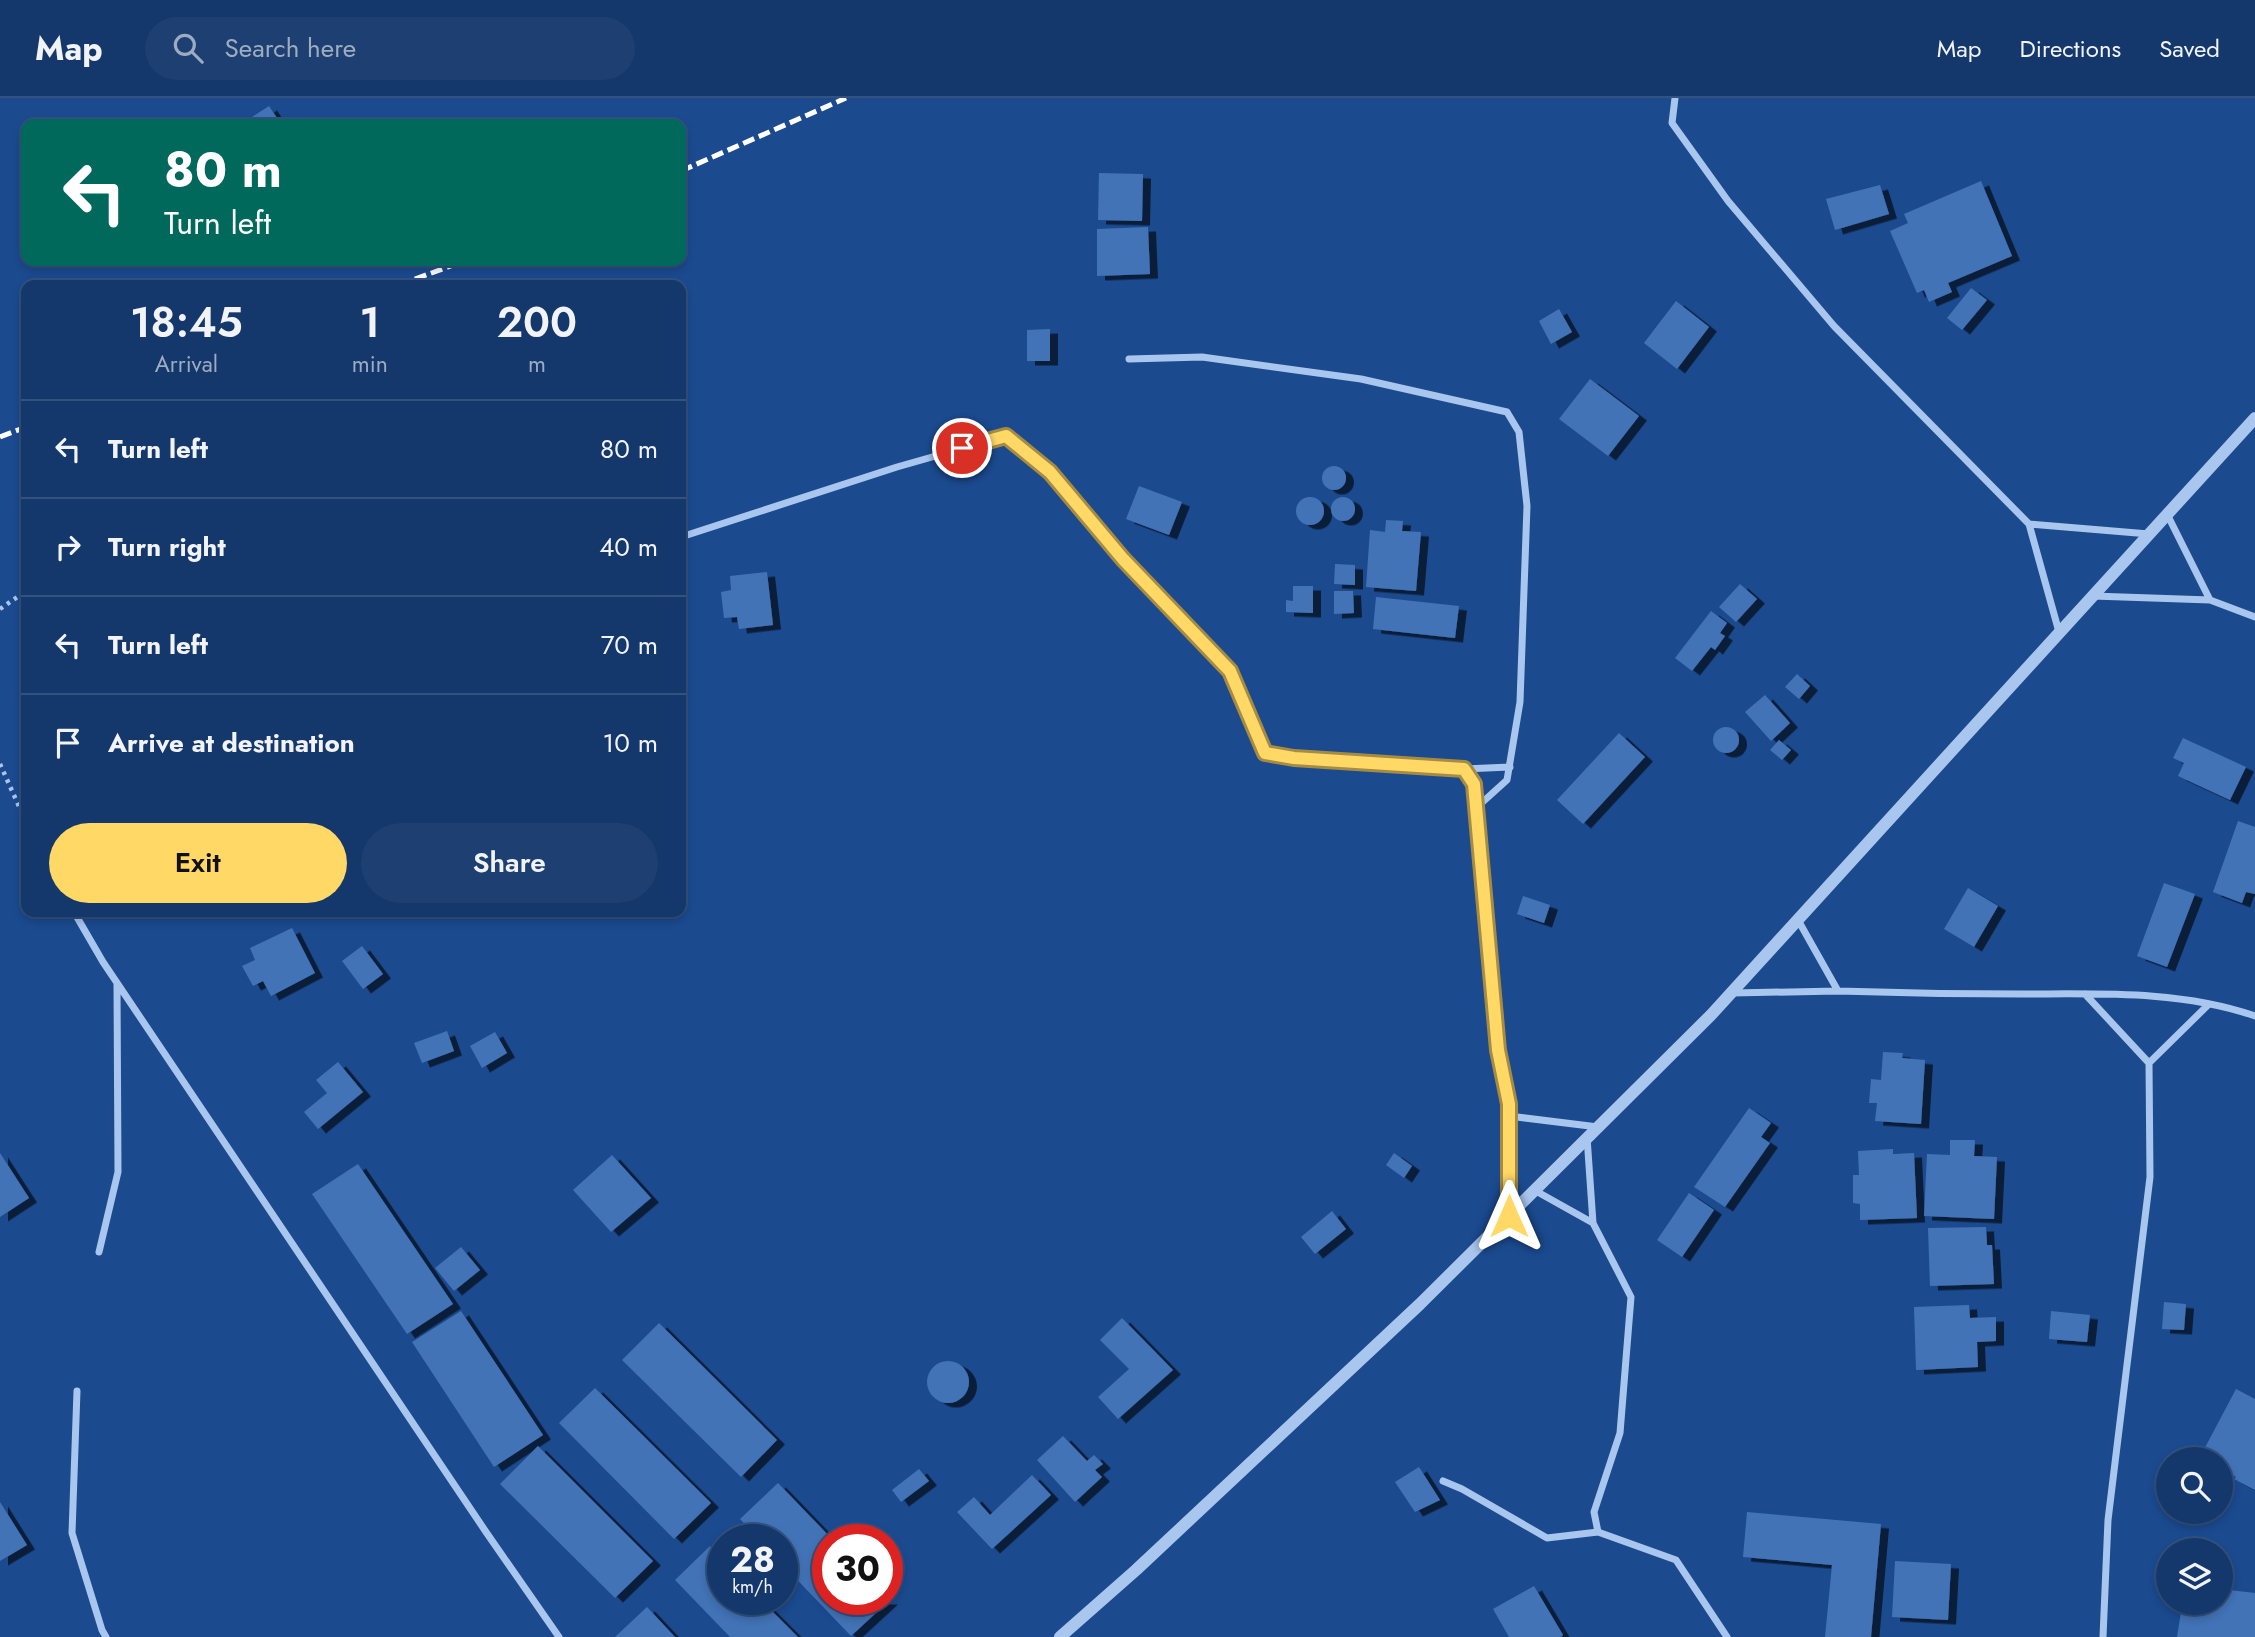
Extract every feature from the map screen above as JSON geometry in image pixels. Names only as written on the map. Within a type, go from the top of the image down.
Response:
[{"type":"street","points":[[1675,98],[1672,123],[1728,201],[1834,326],[2029,524],[2059,633]]},
{"type":"street","points":[[1129,359],[1202,357],[1361,379],[1507,412],[1519,432],[1527,506],[1520,702],[1507,780],[1476,808]]},
{"type":"street","points":[[1060,1637],[1167,1541],[1420,1304],[1732,993],[2255,418]]},
{"type":"street","points":[[686,535],[897,467],[1006,436],[1050,472],[1123,559],[1230,671],[1265,753],[1294,758],[1464,769],[1510,767]]},
{"type":"street","points":[[2167,514],[2210,600]]},
{"type":"street","points":[[2029,524],[2149,534]]},
{"type":"street","points":[[2092,596],[2210,600],[2255,617]]},
{"type":"street","points":[[1464,769],[1474,784],[1498,1050],[1509,1104],[1509,1216]]},
{"type":"street","points":[[77,917],[117,983],[559,1637]]},
{"type":"street","points":[[1798,920],[1838,991]]},
{"type":"street","points":[[99,1252],[118,1172],[117,983]]},
{"type":"street","points":[[1732,993],[1838,991],[2143,995],[2228,1007],[2255,1016]]},
{"type":"street","points":[[2085,995],[2149,1063],[2150,1177],[2108,1520],[2103,1637]]},
{"type":"street","points":[[2149,1063],[2208,1004]]},
{"type":"street","points":[[1509,1115],[1598,1127]]},
{"type":"street","points":[[1587,1137],[1593,1223],[1631,1297],[1620,1433],[1594,1512],[1598,1532]]},
{"type":"street","points":[[1534,1190],[1593,1223]]},
{"type":"street","points":[[77,1391],[72,1533],[106,1637]]},
{"type":"street","points":[[1443,1481],[1462,1489],[1547,1538],[1598,1532],[1676,1560],[1727,1637]]},
{"type":"path","points":[[419,280],[422,277]]},
{"type":"path","points":[[0,609],[21,594]]},
{"type":"path","points":[[0,764],[21,811]]},
{"type":"building","points":[[269,106],[278,119],[253,119],[252,117]]},
{"type":"building","points":[[1099,173],[1143,174],[1142,221],[1098,220]]},
{"type":"building","points":[[1981,181],[2012,256],[1948,283],[1952,292],[1929,302],[1924,290],[1917,293],[1890,231],[1908,223],[1904,214]]},
{"type":"building","points":[[1880,185],[1889,214],[1835,230],[1826,199]]},
{"type":"building","points":[[1148,227],[1150,274],[1097,276],[1097,229]]},
{"type":"building","points":[[1971,288],[1987,300],[1962,330],[1947,318]]},
{"type":"building","points":[[1676,301],[1709,327],[1677,369],[1644,343]]},
{"type":"building","points":[[1559,309],[1572,332],[1551,344],[1539,321]]},
{"type":"building","points":[[1050,329],[1050,361],[1027,361],[1027,330]]},
{"type":"building","points":[[1590,379],[1639,416],[1608,456],[1559,419]]},
{"type":"building","points":[[1334,466],[1345,473],[1346,478],[1339,489],[1334,490],[1323,483],[1322,478],[1329,467]]},
{"type":"building","points":[[1139,486],[1182,502],[1169,535],[1126,519]]},
{"type":"building","points":[[1310,497],[1320,501],[1324,511],[1320,521],[1310,525],[1300,521],[1296,511],[1300,501]]},
{"type":"building","points":[[1343,497],[1352,500],[1355,509],[1352,518],[1343,521],[1334,518],[1331,509],[1334,500]]},
{"type":"building","points":[[1386,520],[1403,521],[1402,531],[1421,532],[1416,591],[1366,587],[1370,530],[1385,532]]},
{"type":"building","points":[[1335,564],[1355,565],[1355,585],[1334,584]]},
{"type":"building","points":[[767,572],[773,625],[739,629],[737,617],[724,618],[721,592],[731,590],[730,576]]},
{"type":"building","points":[[1740,584],[1757,599],[1736,622],[1719,607]]},
{"type":"building","points":[[1293,586],[1313,586],[1313,613],[1286,612],[1286,600],[1293,601]]},
{"type":"building","points":[[1334,591],[1353,591],[1354,613],[1334,614]]},
{"type":"building","points":[[1376,597],[1459,606],[1455,638],[1373,629]]},
{"type":"building","points":[[1711,611],[1727,623],[1720,633],[1725,636],[1715,650],[1711,647],[1692,671],[1675,658]]},
{"type":"building","points":[[1797,674],[1810,686],[1799,699],[1785,687]]},
{"type":"building","points":[[1765,695],[1790,723],[1771,741],[1745,712]]},
{"type":"building","points":[[1726,727],[1735,731],[1739,740],[1735,749],[1726,753],[1717,749],[1713,740],[1717,731]]},
{"type":"building","points":[[1619,733],[1645,757],[1583,824],[1557,800]]},
{"type":"building","points":[[2183,738],[2246,767],[2230,800],[2178,776],[2184,763],[2173,758]]},
{"type":"building","points":[[1779,740],[1791,750],[1782,760],[1770,750]]},
{"type":"building","points":[[2238,821],[2255,827],[2255,894],[2246,892],[2242,903],[2213,892]]},
{"type":"building","points":[[2164,883],[2195,894],[2167,967],[2137,956]]},
{"type":"building","points":[[1968,888],[1998,906],[1974,947],[1944,929]]},
{"type":"building","points":[[1523,896],[1550,905],[1544,923],[1517,914]]},
{"type":"building","points":[[292,928],[315,973],[271,996],[263,981],[253,986],[242,966],[255,960],[250,948]]},
{"type":"building","points":[[362,946],[383,974],[363,989],[342,961]]},
{"type":"building","points":[[447,1031],[454,1051],[422,1063],[414,1043]]},
{"type":"building","points":[[495,1032],[507,1053],[482,1068],[470,1046]]},
{"type":"building","points":[[1883,1052],[1903,1053],[1902,1058],[1925,1060],[1921,1124],[1875,1121],[1877,1103],[1869,1103],[1871,1079],[1881,1080]]},
{"type":"building","points":[[338,1062],[363,1092],[318,1129],[304,1112],[327,1093],[316,1080]]},
{"type":"building","points":[[1749,1108],[1771,1123],[1761,1137],[1770,1143],[1725,1207],[1694,1187]]},
{"type":"building","points":[[1950,1140],[1975,1140],[1974,1156],[1997,1157],[1994,1219],[1924,1216],[1927,1154],[1950,1155]]},
{"type":"building","points":[[1893,1149],[1893,1154],[1914,1153],[1917,1218],[1860,1220],[1860,1204],[1853,1203],[1853,1175],[1859,1175],[1858,1151]]},
{"type":"building","points":[[0,1153],[29,1198],[0,1217]]},
{"type":"building","points":[[1394,1153],[1412,1166],[1404,1178],[1386,1165]]},
{"type":"building","points":[[612,1155],[651,1198],[611,1232],[573,1190]]},
{"type":"building","points":[[358,1164],[453,1304],[407,1334],[312,1194]]},
{"type":"building","points":[[1689,1193],[1714,1210],[1682,1257],[1657,1240]]},
{"type":"building","points":[[1332,1211],[1346,1229],[1315,1254],[1301,1237]]},
{"type":"building","points":[[1986,1227],[1987,1245],[1992,1245],[1994,1284],[1930,1286],[1928,1228]]},
{"type":"building","points":[[461,1247],[480,1270],[454,1291],[435,1268]]},
{"type":"building","points":[[2164,1302],[2186,1304],[2184,1330],[2162,1329]]},
{"type":"building","points":[[1969,1305],[1970,1318],[1996,1317],[1996,1341],[1977,1342],[1978,1367],[1916,1370],[1914,1307]]},
{"type":"building","points":[[461,1311],[543,1435],[494,1467],[412,1342]]},
{"type":"building","points":[[2051,1311],[2090,1315],[2087,1342],[2049,1339]]},
{"type":"building","points":[[1122,1318],[1173,1370],[1118,1419],[1098,1397],[1129,1369],[1100,1340]]},
{"type":"building","points":[[659,1323],[777,1440],[741,1477],[622,1360]]},
{"type":"building","points":[[948,1361],[963,1367],[969,1382],[963,1397],[948,1403],[933,1397],[927,1382],[933,1367]]},
{"type":"building","points":[[595,1388],[711,1503],[674,1539],[559,1423]]},
{"type":"building","points":[[2236,1389],[2255,1399],[2255,1490],[2234,1479],[2233,1447],[2205,1447]]},
{"type":"building","points":[[1063,1436],[1087,1461],[1094,1455],[1103,1464],[1095,1470],[1102,1477],[1075,1502],[1037,1460]]},
{"type":"building","points":[[538,1446],[653,1561],[615,1598],[500,1484]]},
{"type":"building","points":[[1419,1467],[1440,1500],[1415,1512],[1395,1482]]},
{"type":"building","points":[[919,1469],[929,1481],[901,1502],[892,1490]]},
{"type":"building","points":[[1032,1475],[1051,1495],[992,1549],[957,1512],[974,1497],[990,1515]]},
{"type":"building","points":[[778,1483],[818,1524],[812,1524],[812,1595],[798,1581],[798,1524],[745,1524],[740,1519]]},
{"type":"building","points":[[0,1502],[27,1545],[0,1561]]},
{"type":"building","points":[[1747,1512],[1881,1524],[1871,1637],[1825,1637],[1832,1565],[1743,1557]]},
{"type":"building","points":[[707,1549],[707,1613],[675,1580]]},
{"type":"building","points":[[1895,1561],[1951,1564],[1948,1620],[1892,1617]]},
{"type":"building","points":[[1534,1586],[1563,1635],[1561,1637],[1509,1637],[1493,1609]]},
{"type":"building","points":[[2233,1590],[2255,1593],[2255,1637],[2177,1637],[2181,1615],[2233,1615]]},
{"type":"building","points":[[647,1607],[675,1637],[615,1637]]},
{"type":"building","points":[[709,1615],[776,1615],[798,1637],[730,1637]]},
{"type":"building","points":[[831,1615],[874,1615],[851,1636]]},
{"type":"railway","points":[[686,169],[846,98]]},
{"type":"railway","points":[[413,280],[450,266]]},
{"type":"railway","points":[[0,437],[21,429]]},
{"type":"route","points":[[962,448],[1006,436],[1050,472],[1123,559],[1230,671],[1265,753],[1294,758],[1464,769],[1474,784],[1498,1050],[1509,1104],[1509,1216]]}]
